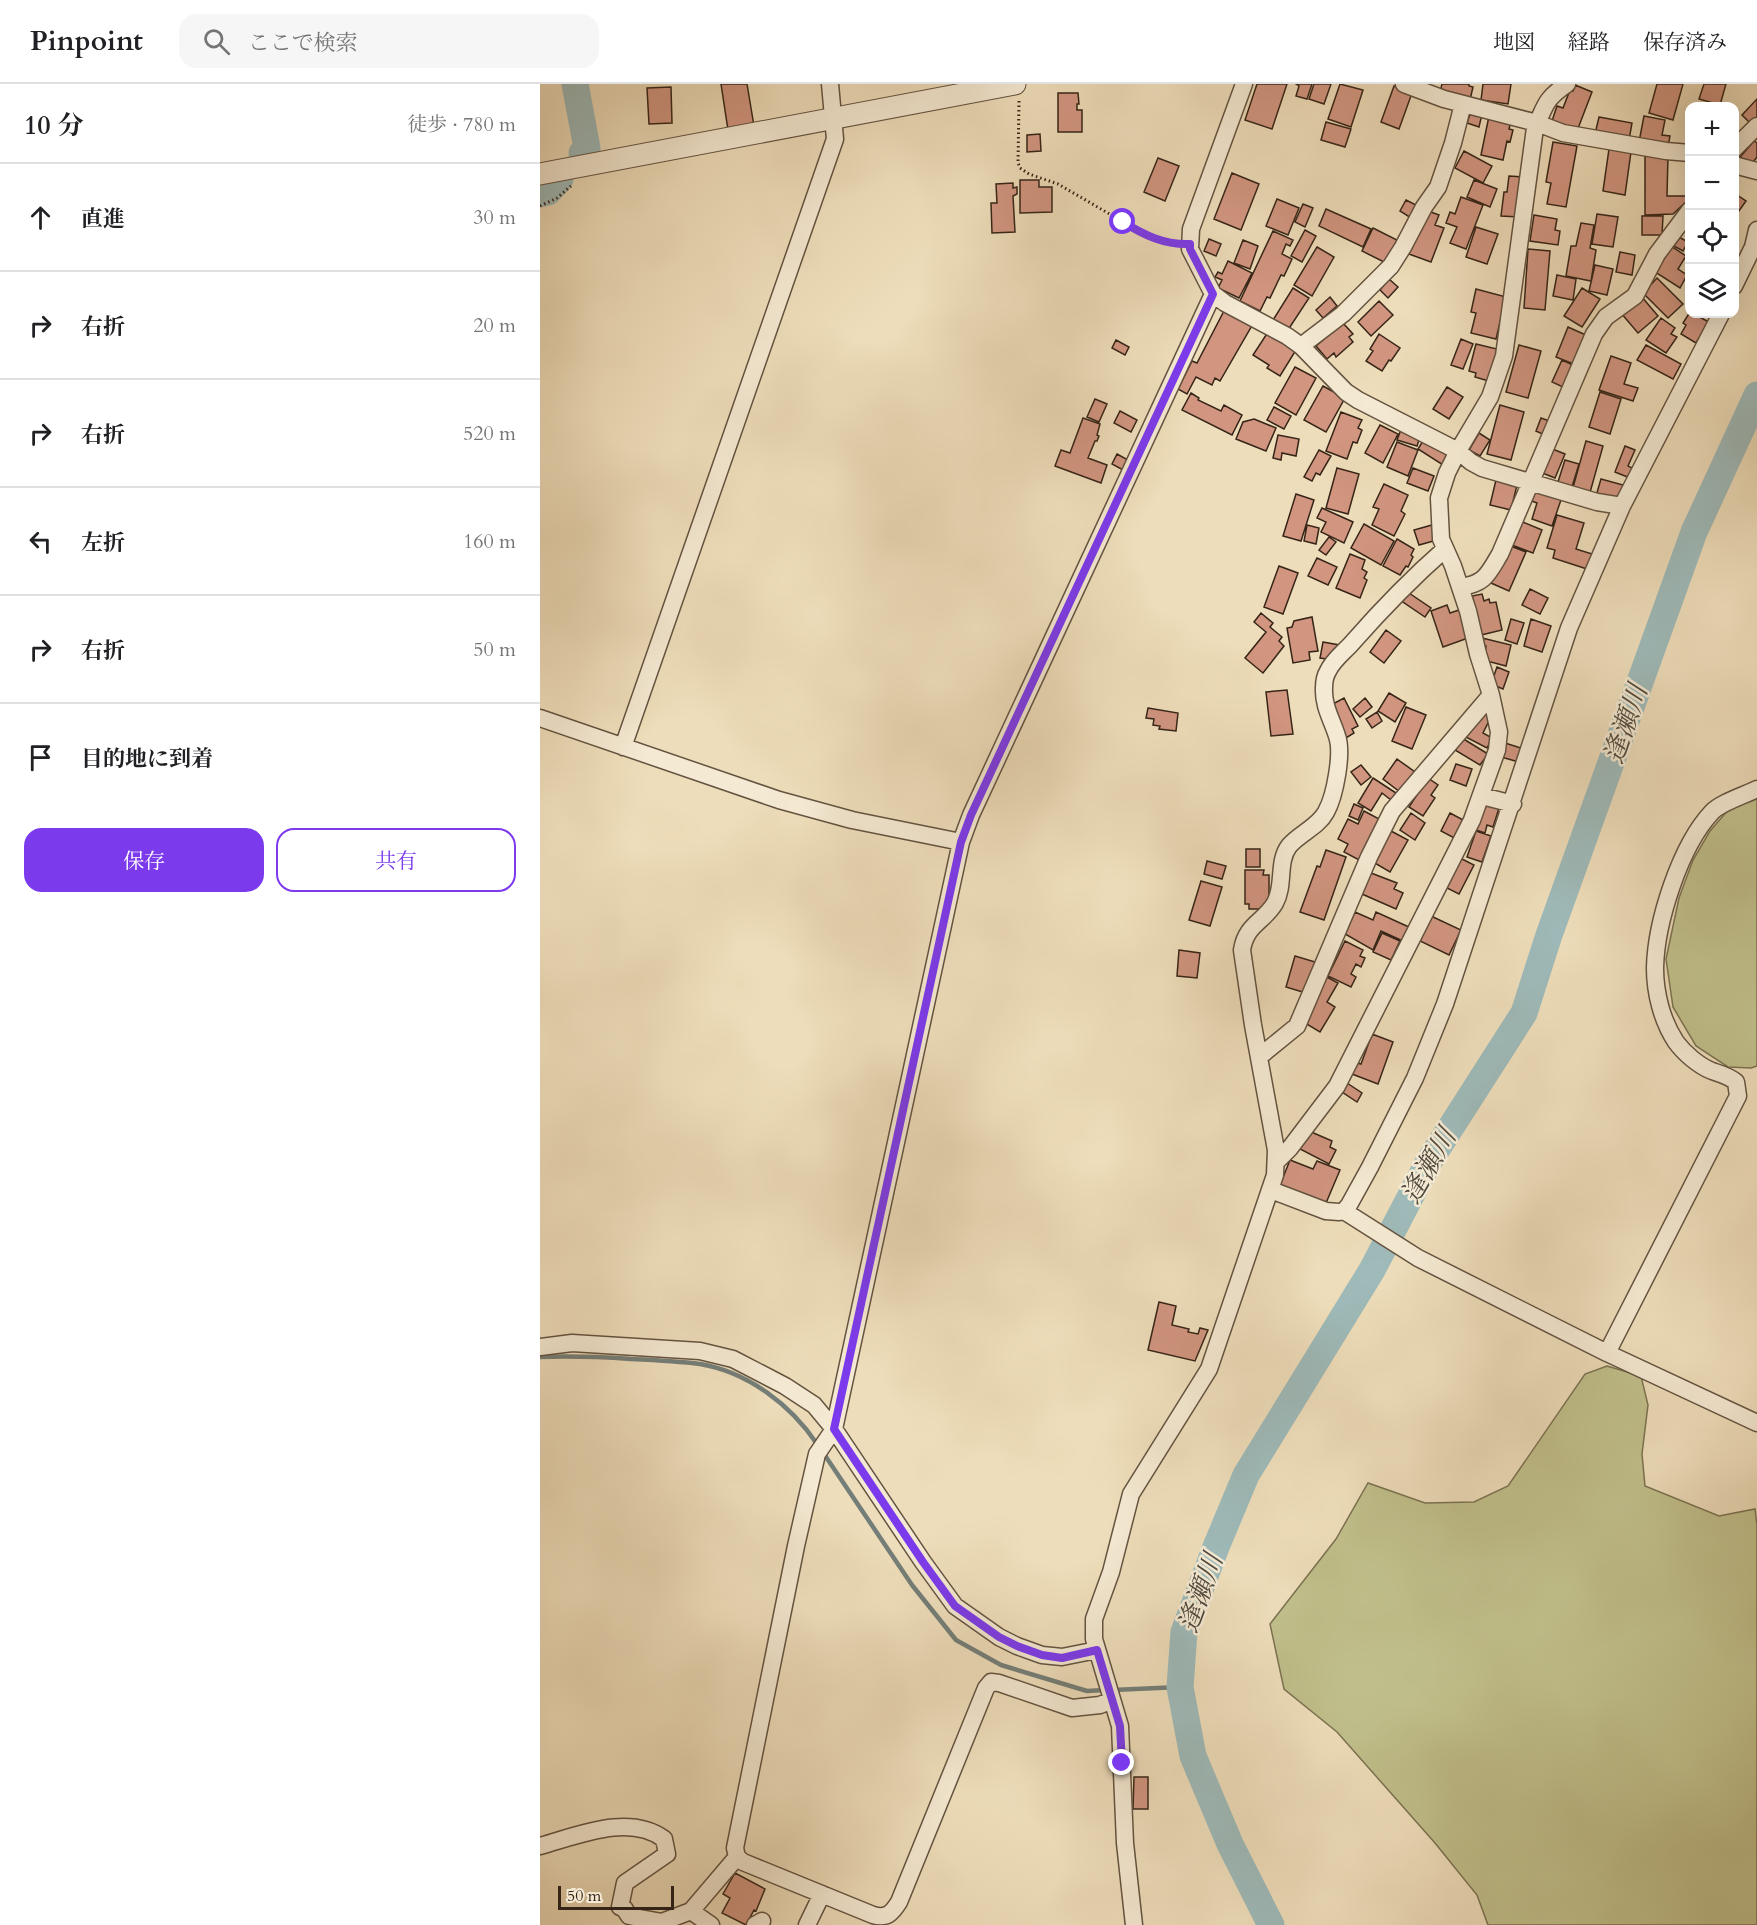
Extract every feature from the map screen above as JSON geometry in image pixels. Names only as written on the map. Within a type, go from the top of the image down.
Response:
[{"type":"street","points":[[622,747],[835,140],[835,119],[830,84]]},
{"type":"street","points":[[1244,84],[1205,185],[1191,229],[1190,249],[1213,294],[1301,346],[1352,396],[1458,451],[1482,468],[1597,502],[1622,506]]},
{"type":"street","points":[[1404,84],[1463,104],[1537,123],[1563,133],[1600,141],[1685,153]]},
{"type":"street","points":[[1277,1161],[1290,1148],[1337,1086],[1472,820],[1497,750],[1498,732],[1491,695],[1460,587],[1441,539],[1439,498],[1458,451],[1490,398],[1504,356],[1537,123],[1542,109],[1550,98],[1567,84]]},
{"type":"street","points":[[540,174],[835,119],[1017,90]]},
{"type":"street","points":[[1301,346],[1343,314],[1391,266],[1424,207],[1438,187],[1463,104]]},
{"type":"street","points":[[1739,144],[1757,126]]},
{"type":"street","points":[[1739,166],[1757,171]]},
{"type":"street","points":[[1460,587],[1479,583],[1489,574],[1500,554],[1600,324],[1635,296],[1657,254],[1685,216]]},
{"type":"street","points":[[1739,276],[1753,247],[1757,230]]},
{"type":"street","points":[[1112,1697],[1100,1705],[1072,1708],[991,1682],[986,1688],[899,1902],[894,1911],[884,1917],[879,1917],[743,1862],[737,1857],[735,1848],[796,1546],[817,1454],[830,1435],[961,842],[971,815],[1213,294]]},
{"type":"street","points":[[1349,1214],[1415,1078],[1445,1004],[1466,936],[1513,804],[1569,628],[1622,506],[1719,318]]},
{"type":"street","points":[[1134,1925],[1125,1843],[1120,1726],[1094,1639],[1094,1619],[1111,1572],[1131,1494],[1209,1369],[1271,1190],[1277,1161],[1242,950],[1248,931],[1268,911],[1279,895],[1284,854],[1294,841],[1324,816],[1332,798],[1340,754],[1337,736],[1325,706],[1326,673],[1367,625],[1426,564],[1445,549]]},
{"type":"street","points":[[1259,1057],[1297,1026],[1369,857],[1392,811],[1491,695]]},
{"type":"street","points":[[540,718],[789,803],[852,820],[961,842]]},
{"type":"street","points":[[1607,1353],[1738,1096],[1736,1082],[1709,1070],[1689,1055],[1677,1042],[1658,998],[1655,969],[1657,946],[1668,899],[1678,865],[1690,843],[1713,810],[1757,789]]},
{"type":"street","points":[[1482,796],[1513,804]]},
{"type":"street","points":[[1271,1190],[1326,1211],[1349,1214],[1404,1249],[1607,1353],[1757,1423]]},
{"type":"street","points":[[540,1347],[572,1343],[700,1351],[733,1359],[785,1386],[814,1405],[830,1435],[955,1606],[999,1637],[1042,1655],[1062,1658],[1097,1650]]},
{"type":"street","points":[[540,1846],[591,1832],[626,1826],[653,1831],[664,1839],[667,1854],[625,1883],[621,1907],[629,1917],[662,1922],[691,1911],[737,1857]]},
{"type":"street","points":[[807,1925],[822,1894]]},
{"type":"street","points":[[691,1911],[711,1925]]},
{"type":"path","points":[[1017,90],[1018,163],[1024,172],[1058,184],[1150,237],[1178,244],[1190,244]]},
{"type":"shaded area","points":[[1750,799],[1757,799],[1757,1066],[1751,1068],[1728,1067],[1696,1046],[1673,1007],[1666,959],[1679,898],[1693,860],[1710,831],[1729,809]]},
{"type":"shaded area","points":[[1607,1366],[1641,1376],[1648,1405],[1642,1454],[1645,1486],[1719,1516],[1755,1509],[1757,1525],[1757,1925],[1488,1925],[1477,1895],[1435,1843],[1337,1732],[1284,1689],[1270,1624],[1336,1539],[1368,1483],[1425,1503],[1474,1502],[1508,1486],[1585,1374]]},
{"type":"building","points":[[721,84],[747,84],[754,126],[728,130]]},
{"type":"building","points":[[1257,84],[1287,84],[1272,129],[1245,120]]},
{"type":"building","points":[[1296,84],[1312,84],[1307,99],[1296,96],[1299,86]]},
{"type":"building","points":[[1314,84],[1331,84],[1324,104],[1309,99]]},
{"type":"building","points":[[1340,84],[1363,90],[1351,127],[1328,119]]},
{"type":"building","points":[[1442,84],[1469,84],[1473,87],[1470,100],[1440,92]]},
{"type":"building","points":[[1483,84],[1511,84],[1508,104],[1481,100]]},
{"type":"building","points":[[1657,84],[1683,84],[1673,120],[1649,113]]},
{"type":"building","points":[[1704,84],[1726,84],[1721,102],[1699,99]]},
{"type":"building","points":[[1575,85],[1592,92],[1577,131],[1552,121],[1557,106],[1563,108],[1570,90],[1573,91]]},
{"type":"building","points":[[1394,86],[1412,93],[1399,129],[1381,122]]},
{"type":"building","points":[[671,87],[672,123],[649,124],[647,88]]},
{"type":"building","points":[[1058,93],[1078,93],[1077,110],[1082,110],[1082,132],[1058,132]]},
{"type":"building","points":[[1757,99],[1757,124],[1754,127],[1742,115]]},
{"type":"building","points":[[1471,111],[1482,114],[1479,127],[1467,123]]},
{"type":"building","points":[[1489,116],[1511,121],[1509,129],[1513,130],[1510,142],[1507,141],[1503,160],[1481,155]]},
{"type":"building","points":[[1644,116],[1665,120],[1662,135],[1670,136],[1668,147],[1639,142]]},
{"type":"building","points":[[1599,117],[1632,123],[1629,140],[1595,134]]},
{"type":"building","points":[[1326,122],[1351,129],[1345,147],[1321,140]]},
{"type":"building","points":[[1040,134],[1041,151],[1027,152],[1027,135]]},
{"type":"building","points":[[1754,141],[1757,143],[1757,157],[1750,166],[1740,157]]},
{"type":"building","points":[[1553,142],[1577,146],[1566,207],[1547,204],[1551,183],[1546,182]]},
{"type":"building","points":[[1609,149],[1631,152],[1625,195],[1603,191]]},
{"type":"building","points":[[1464,151],[1492,166],[1483,183],[1455,168]]},
{"type":"building","points":[[1645,156],[1668,156],[1667,196],[1685,196],[1685,203],[1673,214],[1645,215]]},
{"type":"building","points":[[1158,158],[1179,166],[1165,201],[1144,192]]},
{"type":"building","points":[[1232,173],[1259,184],[1241,230],[1214,219]]},
{"type":"building","points":[[1509,176],[1523,177],[1519,217],[1501,216]]},
{"type":"building","points":[[1020,180],[1039,180],[1039,187],[1052,187],[1052,212],[1020,213]]},
{"type":"building","points":[[1474,180],[1497,189],[1490,207],[1467,197]]},
{"type":"building","points":[[1013,183],[1013,188],[1017,187],[1017,194],[1013,196],[1015,232],[992,233],[991,203],[997,203],[996,184]]},
{"type":"building","points":[[1739,196],[1746,201],[1739,211]]},
{"type":"building","points":[[1461,197],[1483,205],[1466,249],[1450,243],[1457,227],[1446,223],[1450,212],[1455,214]]},
{"type":"building","points":[[1277,199],[1299,208],[1288,235],[1266,226]]},
{"type":"building","points":[[1406,200],[1418,206],[1411,218],[1400,211]]},
{"type":"building","points":[[1303,204],[1313,208],[1305,227],[1295,222]]},
{"type":"building","points":[[1326,209],[1371,229],[1363,247],[1319,226]]},
{"type":"building","points":[[1428,211],[1439,215],[1435,225],[1444,228],[1431,262],[1409,254],[1422,218]]},
{"type":"building","points":[[1597,214],[1618,217],[1613,247],[1592,244]]},
{"type":"building","points":[[1534,215],[1557,219],[1555,230],[1560,231],[1558,245],[1530,241]]},
{"type":"building","points":[[1642,216],[1663,216],[1662,235],[1642,235]]},
{"type":"building","points":[[1581,223],[1594,225],[1590,248],[1596,250],[1591,281],[1566,276],[1571,246],[1576,246]]},
{"type":"building","points":[[1476,227],[1498,234],[1487,264],[1466,257]]},
{"type":"building","points":[[1373,228],[1397,240],[1386,263],[1362,251]]},
{"type":"building","points":[[1305,230],[1316,236],[1302,262],[1291,256]]},
{"type":"building","points":[[1273,231],[1293,240],[1290,246],[1286,244],[1282,254],[1292,259],[1284,276],[1281,275],[1270,298],[1267,297],[1260,311],[1240,301]]},
{"type":"building","points":[[1677,236],[1685,240],[1683,251],[1672,245]]},
{"type":"building","points":[[1209,239],[1221,244],[1216,256],[1204,251]]},
{"type":"building","points":[[1243,240],[1258,246],[1250,269],[1234,263]]},
{"type":"building","points":[[1668,244],[1685,255],[1678,269],[1685,274],[1680,288],[1652,270]]},
{"type":"building","points":[[1317,247],[1334,257],[1312,296],[1294,285]]},
{"type":"building","points":[[1528,249],[1550,251],[1545,310],[1524,308]]},
{"type":"building","points":[[1620,252],[1635,255],[1632,275],[1616,272]]},
{"type":"building","points":[[1228,261],[1252,273],[1239,298],[1218,288],[1222,280],[1215,277],[1218,272],[1222,274]]},
{"type":"building","points":[[1595,265],[1613,269],[1607,295],[1589,291]]},
{"type":"building","points":[[1557,275],[1576,279],[1573,300],[1553,296]]},
{"type":"building","points":[[1657,278],[1683,304],[1668,318],[1643,293]]},
{"type":"building","points":[[1389,279],[1398,287],[1388,298],[1380,290]]},
{"type":"building","points":[[1293,288],[1309,298],[1288,330],[1273,320]]},
{"type":"building","points":[[1582,288],[1600,299],[1582,327],[1564,316]]},
{"type":"building","points":[[1476,289],[1506,297],[1496,339],[1471,333],[1476,313],[1471,312]]},
{"type":"building","points":[[1641,296],[1658,316],[1638,333],[1621,313]]},
{"type":"building","points":[[1330,297],[1337,306],[1323,318],[1316,310]]},
{"type":"building","points":[[1379,301],[1393,315],[1371,336],[1358,322]]},
{"type":"building","points":[[1225,309],[1254,322],[1220,381],[1215,378],[1212,385],[1196,377],[1187,394],[1178,389],[1192,361],[1197,363]]},
{"type":"building","points":[[1661,318],[1675,328],[1671,334],[1677,337],[1666,353],[1646,340]]},
{"type":"building","points":[[1686,318],[1701,318],[1709,322],[1696,343],[1681,334],[1686,325],[1683,323]]},
{"type":"building","points":[[1343,323],[1353,334],[1349,337],[1353,342],[1336,357],[1334,353],[1327,359],[1316,346]]},
{"type":"building","points":[[1568,327],[1588,336],[1576,365],[1556,357]]},
{"type":"building","points":[[1268,332],[1296,350],[1280,376],[1267,368],[1269,365],[1253,355]]},
{"type":"building","points":[[1379,334],[1400,348],[1382,371],[1366,361],[1373,351],[1370,349]]},
{"type":"building","points":[[1461,339],[1473,344],[1463,369],[1451,365]]},
{"type":"building","points":[[1116,340],[1129,347],[1125,355],[1112,348]]},
{"type":"building","points":[[1476,344],[1501,350],[1492,382],[1475,377],[1476,373],[1469,371]]},
{"type":"building","points":[[1519,345],[1541,351],[1528,398],[1506,392]]},
{"type":"building","points":[[1646,345],[1681,364],[1673,379],[1637,360]]},
{"type":"building","points":[[1611,356],[1631,363],[1624,384],[1638,388],[1633,401],[1599,390]]},
{"type":"building","points":[[1562,360],[1575,366],[1565,388],[1552,382]]},
{"type":"building","points":[[1295,367],[1316,378],[1296,415],[1275,403]]},
{"type":"building","points":[[1323,386],[1345,398],[1326,432],[1304,420]]},
{"type":"building","points":[[1447,387],[1463,397],[1449,419],[1433,409]]},
{"type":"building","points":[[1600,392],[1621,399],[1610,434],[1589,427]]},
{"type":"building","points":[[1191,393],[1199,398],[1198,400],[1221,411],[1224,405],[1242,415],[1232,435],[1182,410]]},
{"type":"building","points":[[1095,399],[1107,404],[1099,422],[1087,417]]},
{"type":"building","points":[[1500,405],[1524,412],[1511,460],[1487,454]]},
{"type":"building","points":[[1274,407],[1291,416],[1284,429],[1267,420]]},
{"type":"building","points":[[1120,411],[1137,420],[1131,432],[1114,423]]},
{"type":"building","points":[[1341,412],[1362,420],[1358,428],[1362,430],[1357,443],[1353,442],[1347,459],[1326,451]]},
{"type":"building","points":[[1083,418],[1100,424],[1097,435],[1099,436],[1088,458],[1107,465],[1101,483],[1055,466],[1061,450],[1070,453]]},
{"type":"building","points":[[1541,418],[1552,422],[1547,436],[1536,431]]},
{"type":"building","points":[[1254,419],[1276,428],[1266,451],[1236,439],[1243,422]]},
{"type":"building","points":[[1380,425],[1398,434],[1383,463],[1365,453]]},
{"type":"building","points":[[1402,427],[1421,434],[1417,446],[1397,440]]},
{"type":"building","points":[[1479,433],[1490,440],[1480,456],[1469,450]]},
{"type":"building","points":[[1278,435],[1299,439],[1296,456],[1282,453],[1281,460],[1273,458]]},
{"type":"building","points":[[1426,436],[1451,451],[1443,465],[1418,449]]},
{"type":"building","points":[[1586,441],[1603,446],[1589,496],[1572,491]]},
{"type":"building","points":[[1397,442],[1418,450],[1408,476],[1387,467]]},
{"type":"building","points":[[1625,446],[1635,450],[1628,466],[1634,469],[1630,478],[1615,472]]},
{"type":"building","points":[[1550,448],[1565,454],[1555,478],[1540,472]]},
{"type":"building","points":[[1319,450],[1331,456],[1320,475],[1316,473],[1312,481],[1304,477]]},
{"type":"building","points":[[1117,454],[1128,460],[1123,470],[1112,464]]},
{"type":"building","points":[[1565,460],[1579,464],[1571,490],[1557,485]]},
{"type":"building","points":[[1337,468],[1359,474],[1348,514],[1326,508]]},
{"type":"building","points":[[1413,468],[1434,476],[1428,491],[1407,483]]},
{"type":"building","points":[[1601,479],[1623,485],[1618,503],[1596,496]]},
{"type":"building","points":[[1496,480],[1517,485],[1511,510],[1490,505]]},
{"type":"building","points":[[1384,484],[1408,495],[1401,511],[1405,514],[1394,536],[1372,525],[1379,509],[1373,507]]},
{"type":"building","points":[[1533,487],[1562,497],[1552,526],[1532,519],[1537,503],[1529,500]]},
{"type":"building","points":[[1296,494],[1314,500],[1301,541],[1283,536]]},
{"type":"building","points":[[1322,508],[1353,522],[1344,543],[1321,532],[1326,522],[1317,518]]},
{"type":"building","points":[[1557,515],[1584,523],[1576,549],[1592,554],[1587,569],[1553,558],[1555,550],[1547,548]]},
{"type":"building","points":[[1518,520],[1542,530],[1533,553],[1509,544]]},
{"type":"building","points":[[1364,524],[1394,541],[1381,565],[1351,548]]},
{"type":"building","points":[[1307,525],[1319,528],[1316,544],[1304,541]]},
{"type":"building","points":[[1432,525],[1437,540],[1419,545],[1414,530]]},
{"type":"building","points":[[1329,537],[1336,542],[1326,555],[1319,550]]},
{"type":"building","points":[[1397,539],[1414,549],[1408,567],[1406,566],[1400,575],[1383,566]]},
{"type":"building","points":[[1508,545],[1526,552],[1509,591],[1491,583]]},
{"type":"building","points":[[1350,554],[1365,560],[1362,569],[1367,572],[1364,578],[1367,580],[1360,598],[1336,588]]},
{"type":"building","points":[[1317,558],[1337,567],[1328,585],[1308,576]]},
{"type":"building","points":[[1279,566],[1298,573],[1283,614],[1264,607]]},
{"type":"building","points":[[1530,589],[1548,598],[1540,614],[1522,605]]},
{"type":"building","points":[[1406,591],[1431,608],[1425,617],[1400,600]]},
{"type":"building","points":[[1482,594],[1484,601],[1489,599],[1490,603],[1496,602],[1502,630],[1481,635],[1472,596]]},
{"type":"building","points":[[1447,605],[1450,613],[1459,610],[1468,638],[1443,647],[1431,611]]},
{"type":"building","points":[[1261,613],[1273,623],[1270,627],[1282,637],[1279,641],[1284,646],[1263,673],[1245,658],[1266,632],[1254,622]]},
{"type":"building","points":[[1312,617],[1318,651],[1309,652],[1310,660],[1293,663],[1287,628],[1292,627],[1294,621]]},
{"type":"building","points":[[1511,619],[1524,623],[1517,644],[1505,640]]},
{"type":"building","points":[[1531,619],[1551,626],[1542,652],[1524,646]]},
{"type":"building","points":[[1386,630],[1401,641],[1384,663],[1370,652]]},
{"type":"building","points":[[1482,638],[1511,645],[1506,666],[1483,660],[1486,646],[1480,644]]},
{"type":"building","points":[[1323,642],[1345,646],[1327,659],[1320,658]]},
{"type":"building","points":[[1497,667],[1509,672],[1503,689],[1491,684]]},
{"type":"building","points":[[1287,690],[1293,734],[1271,736],[1266,692]]},
{"type":"building","points":[[1389,693],[1406,703],[1395,722],[1378,711]]},
{"type":"building","points":[[1344,698],[1358,726],[1352,729],[1354,733],[1346,738],[1329,706]]},
{"type":"building","points":[[1365,698],[1372,707],[1360,717],[1353,709]]},
{"type":"building","points":[[1406,707],[1426,715],[1412,749],[1392,741]]},
{"type":"building","points":[[1148,708],[1178,713],[1176,731],[1159,729],[1160,726],[1153,725],[1154,719],[1146,718]]},
{"type":"building","points":[[1478,711],[1491,717],[1483,733],[1492,738],[1487,748],[1462,735]]},
{"type":"building","points":[[1377,712],[1382,721],[1372,728],[1366,719]]},
{"type":"building","points":[[1462,738],[1488,754],[1480,765],[1455,750]]},
{"type":"building","points":[[1505,743],[1524,749],[1519,762],[1501,757]]},
{"type":"building","points":[[1397,759],[1415,772],[1400,792],[1383,779]]},
{"type":"building","points":[[1456,764],[1472,769],[1466,786],[1450,780]]},
{"type":"building","points":[[1361,765],[1371,777],[1361,785],[1351,772]]},
{"type":"building","points":[[1373,778],[1396,793],[1391,800],[1382,793],[1371,811],[1358,803]]},
{"type":"building","points":[[1428,778],[1438,785],[1431,795],[1435,798],[1423,816],[1409,807]]},
{"type":"building","points":[[1485,801],[1500,805],[1493,827],[1487,825],[1485,833],[1476,830]]},
{"type":"building","points":[[1354,804],[1363,808],[1358,820],[1349,816]]},
{"type":"building","points":[[1364,811],[1381,820],[1361,861],[1344,852],[1348,844],[1338,839],[1348,819],[1358,824]]},
{"type":"building","points":[[1411,813],[1425,823],[1415,840],[1400,830]]},
{"type":"building","points":[[1450,813],[1467,822],[1458,840],[1441,831]]},
{"type":"building","points":[[1391,831],[1408,840],[1390,872],[1373,862]]},
{"type":"building","points":[[1476,831],[1491,836],[1482,862],[1467,857]]},
{"type":"building","points":[[1246,849],[1260,849],[1260,867],[1246,867]]},
{"type":"building","points":[[1326,850],[1346,857],[1324,920],[1300,912],[1317,866],[1320,867]]},
{"type":"building","points":[[1460,858],[1474,865],[1459,894],[1445,887]]},
{"type":"building","points":[[1207,861],[1226,866],[1222,879],[1204,874]]},
{"type":"building","points":[[1245,870],[1264,870],[1263,875],[1269,875],[1269,904],[1264,904],[1264,909],[1249,909],[1249,904],[1245,904]]},
{"type":"building","points":[[1371,873],[1397,883],[1394,889],[1403,893],[1396,909],[1362,894]]},
{"type":"building","points":[[1201,881],[1222,887],[1210,926],[1189,920]]},
{"type":"building","points":[[1355,912],[1373,920],[1376,912],[1411,928],[1405,942],[1381,931],[1373,950],[1345,934]]},
{"type":"building","points":[[1431,916],[1461,930],[1449,955],[1420,941]]},
{"type":"building","points":[[1382,933],[1400,941],[1391,960],[1373,952]]},
{"type":"building","points":[[1345,941],[1363,950],[1360,956],[1365,958],[1361,967],[1356,964],[1351,974],[1356,977],[1351,987],[1328,976]]},
{"type":"building","points":[[1179,950],[1200,953],[1197,978],[1177,976]]},
{"type":"building","points":[[1295,956],[1315,962],[1306,993],[1286,987]]},
{"type":"building","points":[[1325,976],[1338,983],[1327,1002],[1335,1007],[1320,1032],[1305,1023],[1316,1003],[1311,1000]]},
{"type":"building","points":[[1372,1034],[1393,1042],[1378,1084],[1352,1074],[1357,1063],[1361,1064]]},
{"type":"building","points":[[1347,1083],[1362,1093],[1357,1102],[1342,1092]]},
{"type":"building","points":[[1309,1131],[1332,1141],[1330,1147],[1336,1150],[1329,1164],[1300,1149]]},
{"type":"building","points":[[1290,1160],[1313,1169],[1317,1161],[1340,1170],[1326,1203],[1280,1185]]},
{"type":"building","points":[[1159,1302],[1176,1306],[1172,1325],[1198,1334],[1200,1328],[1208,1330],[1195,1361],[1148,1350]]},
{"type":"building","points":[[1134,1777],[1148,1777],[1148,1809],[1133,1809]]},
{"type":"building","points":[[735,1873],[765,1889],[756,1911],[754,1910],[746,1925],[722,1913],[730,1898],[723,1894]]},
{"type":"waterway","points":[[575,84],[587,148],[582,153]]},
{"type":"waterway","points":[[540,194],[548,192],[560,179]]},
{"type":"waterway","name":"逢瀬川","points":[[1271,1925],[1230,1844],[1193,1756],[1180,1687],[1184,1632],[1246,1475],[1372,1270],[1428,1163],[1524,1013],[1549,935],[1694,532],[1757,395]]},
{"type":"waterway","points":[[540,1357],[666,1361],[718,1368],[735,1374],[767,1392],[795,1416],[817,1444]]},
{"type":"waterway","points":[[822,1451],[912,1585],[956,1640],[1001,1665],[1087,1691],[1105,1690]]},
{"type":"waterway","points":[[1113,1690],[1180,1687]]},
{"type":"route","points":[[1122,1763],[1120,1726],[1097,1650],[1062,1658],[1042,1655],[999,1637],[955,1606],[834,1429],[961,842],[971,815],[1213,294],[1190,249],[1190,244],[1156,240],[1123,222]]}]
